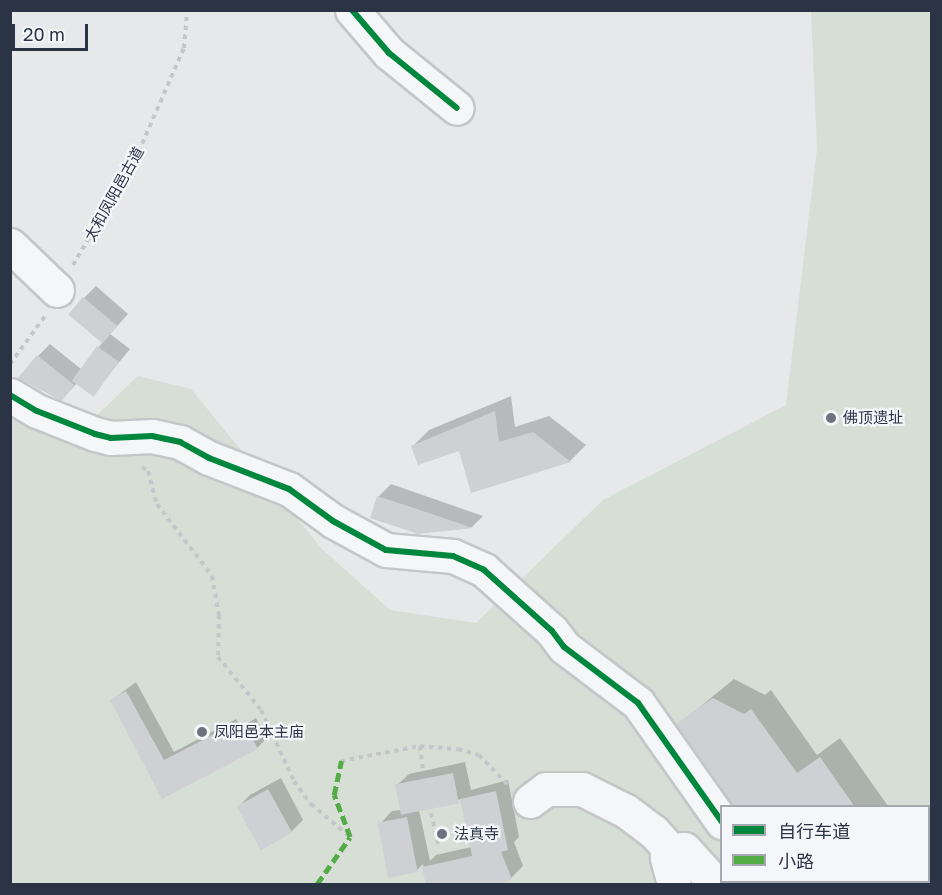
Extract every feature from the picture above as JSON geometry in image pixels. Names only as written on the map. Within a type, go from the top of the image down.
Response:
[{"type":"street","points":[[352,10],[389,52],[457,108]]},
{"type":"street","points":[[10,244],[57,290]]},
{"type":"street","points":[[10,395],[37,411],[111,438],[152,435],[180,442],[209,458],[289,489],[333,521],[386,550],[453,556],[484,570],[552,631],[564,647],[638,703],[720,819]]},
{"type":"street","points":[[530,801],[546,789],[582,789],[626,811],[653,831],[672,852]]},
{"type":"street","points":[[672,852],[684,849],[716,885]]},
{"type":"street","points":[[672,852],[667,864],[674,885]]},
{"type":"path","points":[[111,438],[130,460],[148,471],[157,504],[212,576],[219,615],[218,657],[261,710],[294,781],[311,804],[350,837]]},
{"type":"path","points":[[341,761],[420,746],[458,749],[479,755],[518,796],[530,801]]},
{"type":"path","points":[[420,746],[423,771]]},
{"type":"path","points":[[432,813],[438,844]]},
{"type":"shaded area","points":[[811,10],[931,11],[931,884],[11,884],[10,411],[68,443],[138,376],[191,389],[322,549],[390,610],[476,623],[603,500],[786,405],[817,149]]},
{"type":"building","points":[[83,297],[117,326],[103,344],[68,315]]},
{"type":"building","points":[[97,346],[119,362],[94,397],[72,381]]},
{"type":"building","points":[[37,355],[74,385],[62,401],[18,378]]},
{"type":"building","points":[[495,411],[499,442],[533,432],[571,462],[471,493],[459,451],[418,465],[411,446]]},
{"type":"building","points":[[377,496],[473,528],[418,534],[370,518]]},
{"type":"building","points":[[126,691],[164,760],[226,728],[231,736],[246,727],[258,749],[162,799],[110,700]]},
{"type":"building","points":[[713,698],[744,714],[751,709],[797,773],[820,757],[854,805],[733,805],[676,724]]},
{"type":"building","points":[[453,773],[459,803],[401,815],[395,784]]},
{"type":"building","points":[[268,789],[292,833],[261,850],[237,806]]},
{"type":"building","points":[[496,791],[508,850],[501,852],[512,879],[499,885],[426,885],[422,867],[472,856],[460,799]]},
{"type":"building","points":[[407,817],[418,872],[388,878],[378,823]]},
{"type":"marked path","points":[[317,884],[350,837],[334,795],[341,761]]},
{"type":"cycle path","points":[[352,10],[389,53],[457,108]]},
{"type":"cycle path","points":[[10,395],[37,411],[95,434],[111,438],[152,436],[180,442],[209,458],[289,489],[333,521],[386,550],[453,556],[484,570],[552,631],[564,647],[638,703],[720,819]]},
{"type":"place","name":"佛顶遗址","points":[[831,418]]},
{"type":"place","name":"凤阳邑本主庙","points":[[202,732]]},
{"type":"place","name":"法真寺","points":[[442,834]]}]
